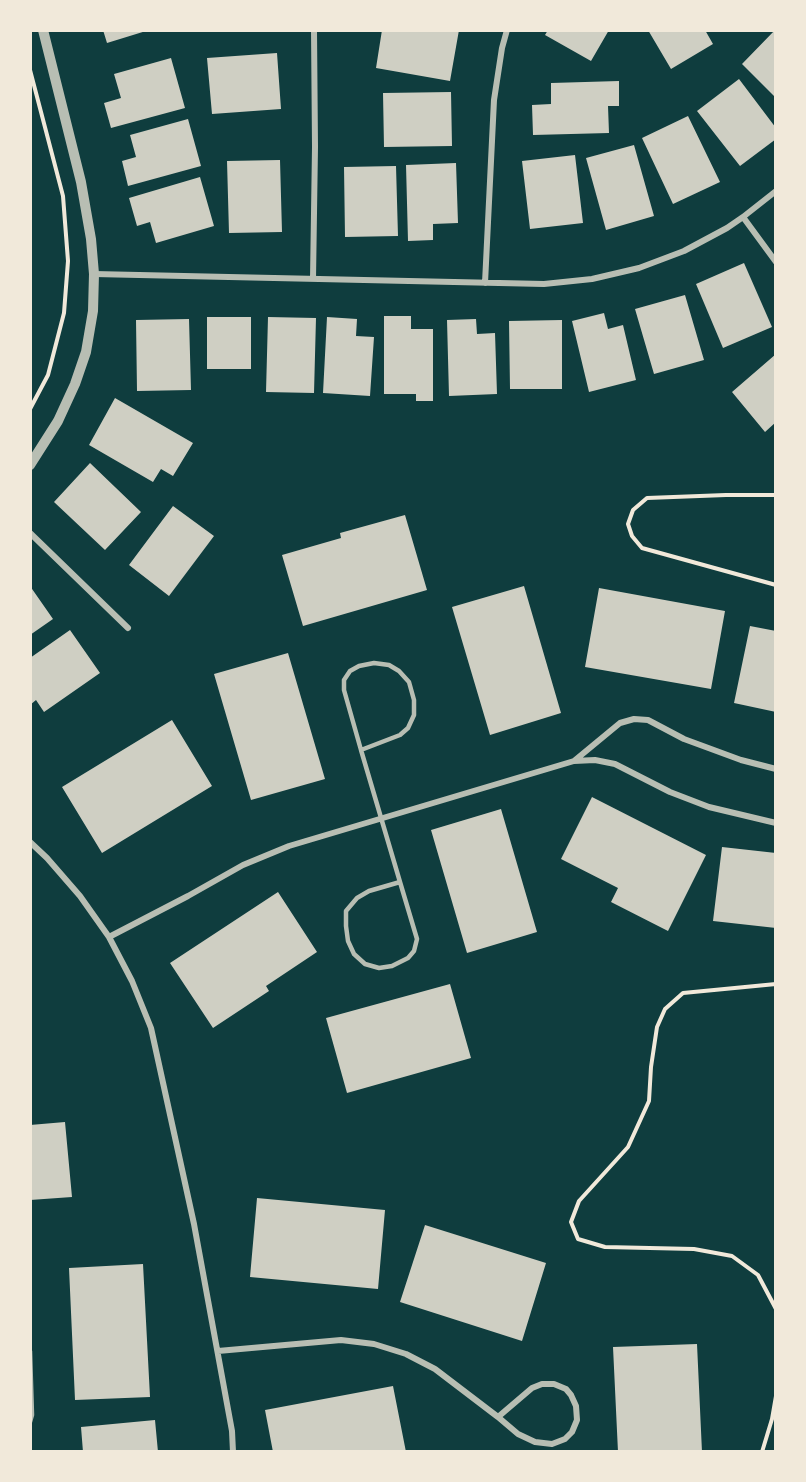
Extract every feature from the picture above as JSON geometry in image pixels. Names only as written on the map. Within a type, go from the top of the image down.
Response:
[{"type":"street","points":[[30,465],[58,421],[75,384],[86,352],[91,322],[94,274],[91,239],[81,182],[43,30]]},
{"type":"street","points":[[313,279],[314,30]]},
{"type":"street","points":[[485,283],[494,100],[507,30]]},
{"type":"street","points":[[94,274],[544,284],[592,279],[639,268],[684,251],[727,228],[776,191]]},
{"type":"street","points":[[743,217],[776,262]]},
{"type":"street","points":[[30,533],[128,628]]},
{"type":"street","points":[[574,761],[620,723],[634,719],[648,720],[694,743],[776,770]]},
{"type":"street","points":[[109,937],[243,865],[289,846],[574,761],[595,760],[615,764],[670,792],[709,807],[776,824]]},
{"type":"street","points":[[30,842],[80,896],[109,937],[132,981],[151,1028],[194,1224],[232,1431],[233,1452]]},
{"type":"street","points":[[218,1351],[341,1340],[374,1344],[406,1354],[435,1369],[452,1380],[518,1434],[535,1442],[552,1444],[565,1439],[572,1432],[577,1419],[576,1406],[571,1395],[566,1389],[554,1384],[542,1384],[532,1388],[498,1417]]},
{"type":"lane","points":[[361,750],[400,735],[408,728],[414,715],[414,700],[409,682],[399,671],[389,665],[374,663],[359,666],[350,671],[344,680],[344,690],[361,750],[417,939],[414,951],[408,958],[392,966],[379,968],[365,964],[354,954],[348,941],[346,911],[357,898],[369,891],[400,882]]},
{"type":"lane","points":[[30,1351],[32,1415],[30,1422]]},
{"type":"path","points":[[30,70],[63,196],[68,261],[64,313],[48,375],[30,409]]},
{"type":"path","points":[[30,96],[37,96]]},
{"type":"path","points":[[776,495],[647,498],[633,510],[628,524],[632,536],[642,548],[776,585]]},
{"type":"path","points":[[776,984],[683,993],[665,1009],[657,1027],[649,1101],[628,1147],[579,1201],[571,1222],[578,1239],[605,1247],[694,1249],[732,1256],[758,1275],[776,1309]]},
{"type":"path","points":[[762,1452],[776,1396]]},
{"type":"building","points":[[103,30],[146,30],[146,31],[107,43]]},
{"type":"building","points":[[382,30],[459,30],[450,81],[376,68]]},
{"type":"building","points":[[548,30],[609,30],[591,61],[545,35]]},
{"type":"building","points":[[648,30],[705,30],[713,44],[671,69]]},
{"type":"building","points":[[776,30],[776,98],[742,64]]},
{"type":"building","points":[[277,53],[281,109],[212,114],[207,58]]},
{"type":"building","points":[[171,58],[185,108],[111,128],[104,103],[121,98],[114,74]]},
{"type":"building","points":[[739,79],[776,128],[776,139],[740,166],[697,111]]},
{"type":"building","points":[[619,81],[619,106],[608,106],[609,133],[533,135],[532,105],[551,104],[551,83]]},
{"type":"building","points":[[451,92],[452,146],[384,147],[383,93]]},
{"type":"building","points":[[688,116],[720,182],[673,204],[642,138]]},
{"type":"building","points":[[188,119],[201,166],[128,186],[122,161],[136,157],[130,135]]},
{"type":"building","points":[[634,145],[654,216],[606,230],[586,158]]},
{"type":"building","points":[[575,155],[583,223],[530,229],[522,161]]},
{"type":"building","points":[[280,160],[282,232],[229,233],[227,161]]},
{"type":"building","points":[[456,163],[458,223],[433,224],[433,240],[408,241],[406,165]]},
{"type":"building","points":[[396,166],[398,236],[345,237],[344,167]]},
{"type":"building","points":[[200,177],[214,226],[156,243],[150,222],[137,226],[129,198]]},
{"type":"building","points":[[744,263],[772,327],[723,348],[696,284]]},
{"type":"building","points":[[685,295],[704,360],[654,374],[635,309]]},
{"type":"building","points":[[604,313],[608,329],[623,325],[636,380],[589,392],[572,321]]},
{"type":"building","points":[[384,316],[411,316],[411,329],[433,329],[433,401],[416,401],[416,394],[384,394]]},
{"type":"building","points":[[207,317],[251,317],[251,369],[207,369]]},
{"type":"building","points":[[268,317],[316,318],[314,393],[266,392]]},
{"type":"building","points":[[327,317],[357,319],[356,336],[374,337],[370,396],[323,393]]},
{"type":"building","points":[[189,319],[191,390],[137,391],[136,320]]},
{"type":"building","points":[[476,319],[477,334],[495,333],[497,394],[449,396],[447,320]]},
{"type":"building","points":[[562,320],[562,389],[510,389],[509,321]]},
{"type":"building","points":[[776,354],[776,422],[765,432],[732,392]]},
{"type":"building","points":[[115,398],[193,443],[173,476],[161,469],[153,482],[89,445]]},
{"type":"building","points":[[90,463],[141,512],[105,550],[54,502]]},
{"type":"building","points":[[173,506],[214,536],[169,596],[129,565]]},
{"type":"building","points":[[405,515],[427,590],[303,626],[282,555],[341,538],[340,533]]},
{"type":"building","points":[[30,586],[53,619],[30,635]]},
{"type":"building","points":[[524,586],[561,713],[490,735],[452,607]]},
{"type":"building","points":[[599,588],[725,611],[711,689],[585,667]]},
{"type":"building","points":[[750,626],[776,631],[776,712],[734,703]]},
{"type":"building","points":[[70,630],[100,673],[44,712],[36,700],[30,705],[30,658]]},
{"type":"building","points":[[288,653],[325,779],[251,800],[214,674]]},
{"type":"building","points":[[172,720],[212,786],[102,853],[62,787]]},
{"type":"building","points":[[592,797],[706,855],[668,931],[611,902],[618,888],[561,859]]},
{"type":"building","points":[[501,809],[537,932],[467,953],[431,830]]},
{"type":"building","points":[[722,847],[776,853],[776,928],[713,921]]},
{"type":"building","points":[[278,892],[317,952],[266,986],[269,991],[213,1028],[170,963]]},
{"type":"building","points":[[450,984],[471,1058],[347,1093],[326,1018]]},
{"type":"building","points":[[65,1122],[72,1197],[30,1200],[30,1125]]},
{"type":"building","points":[[257,1198],[385,1210],[378,1289],[250,1277]]},
{"type":"building","points":[[425,1225],[546,1263],[522,1341],[400,1302]]},
{"type":"building","points":[[143,1264],[150,1397],[75,1400],[69,1268]]},
{"type":"building","points":[[697,1344],[702,1452],[618,1452],[613,1347]]},
{"type":"building","points":[[393,1386],[406,1452],[273,1452],[265,1410]]},
{"type":"building","points":[[155,1420],[158,1452],[83,1452],[81,1427]]}]
